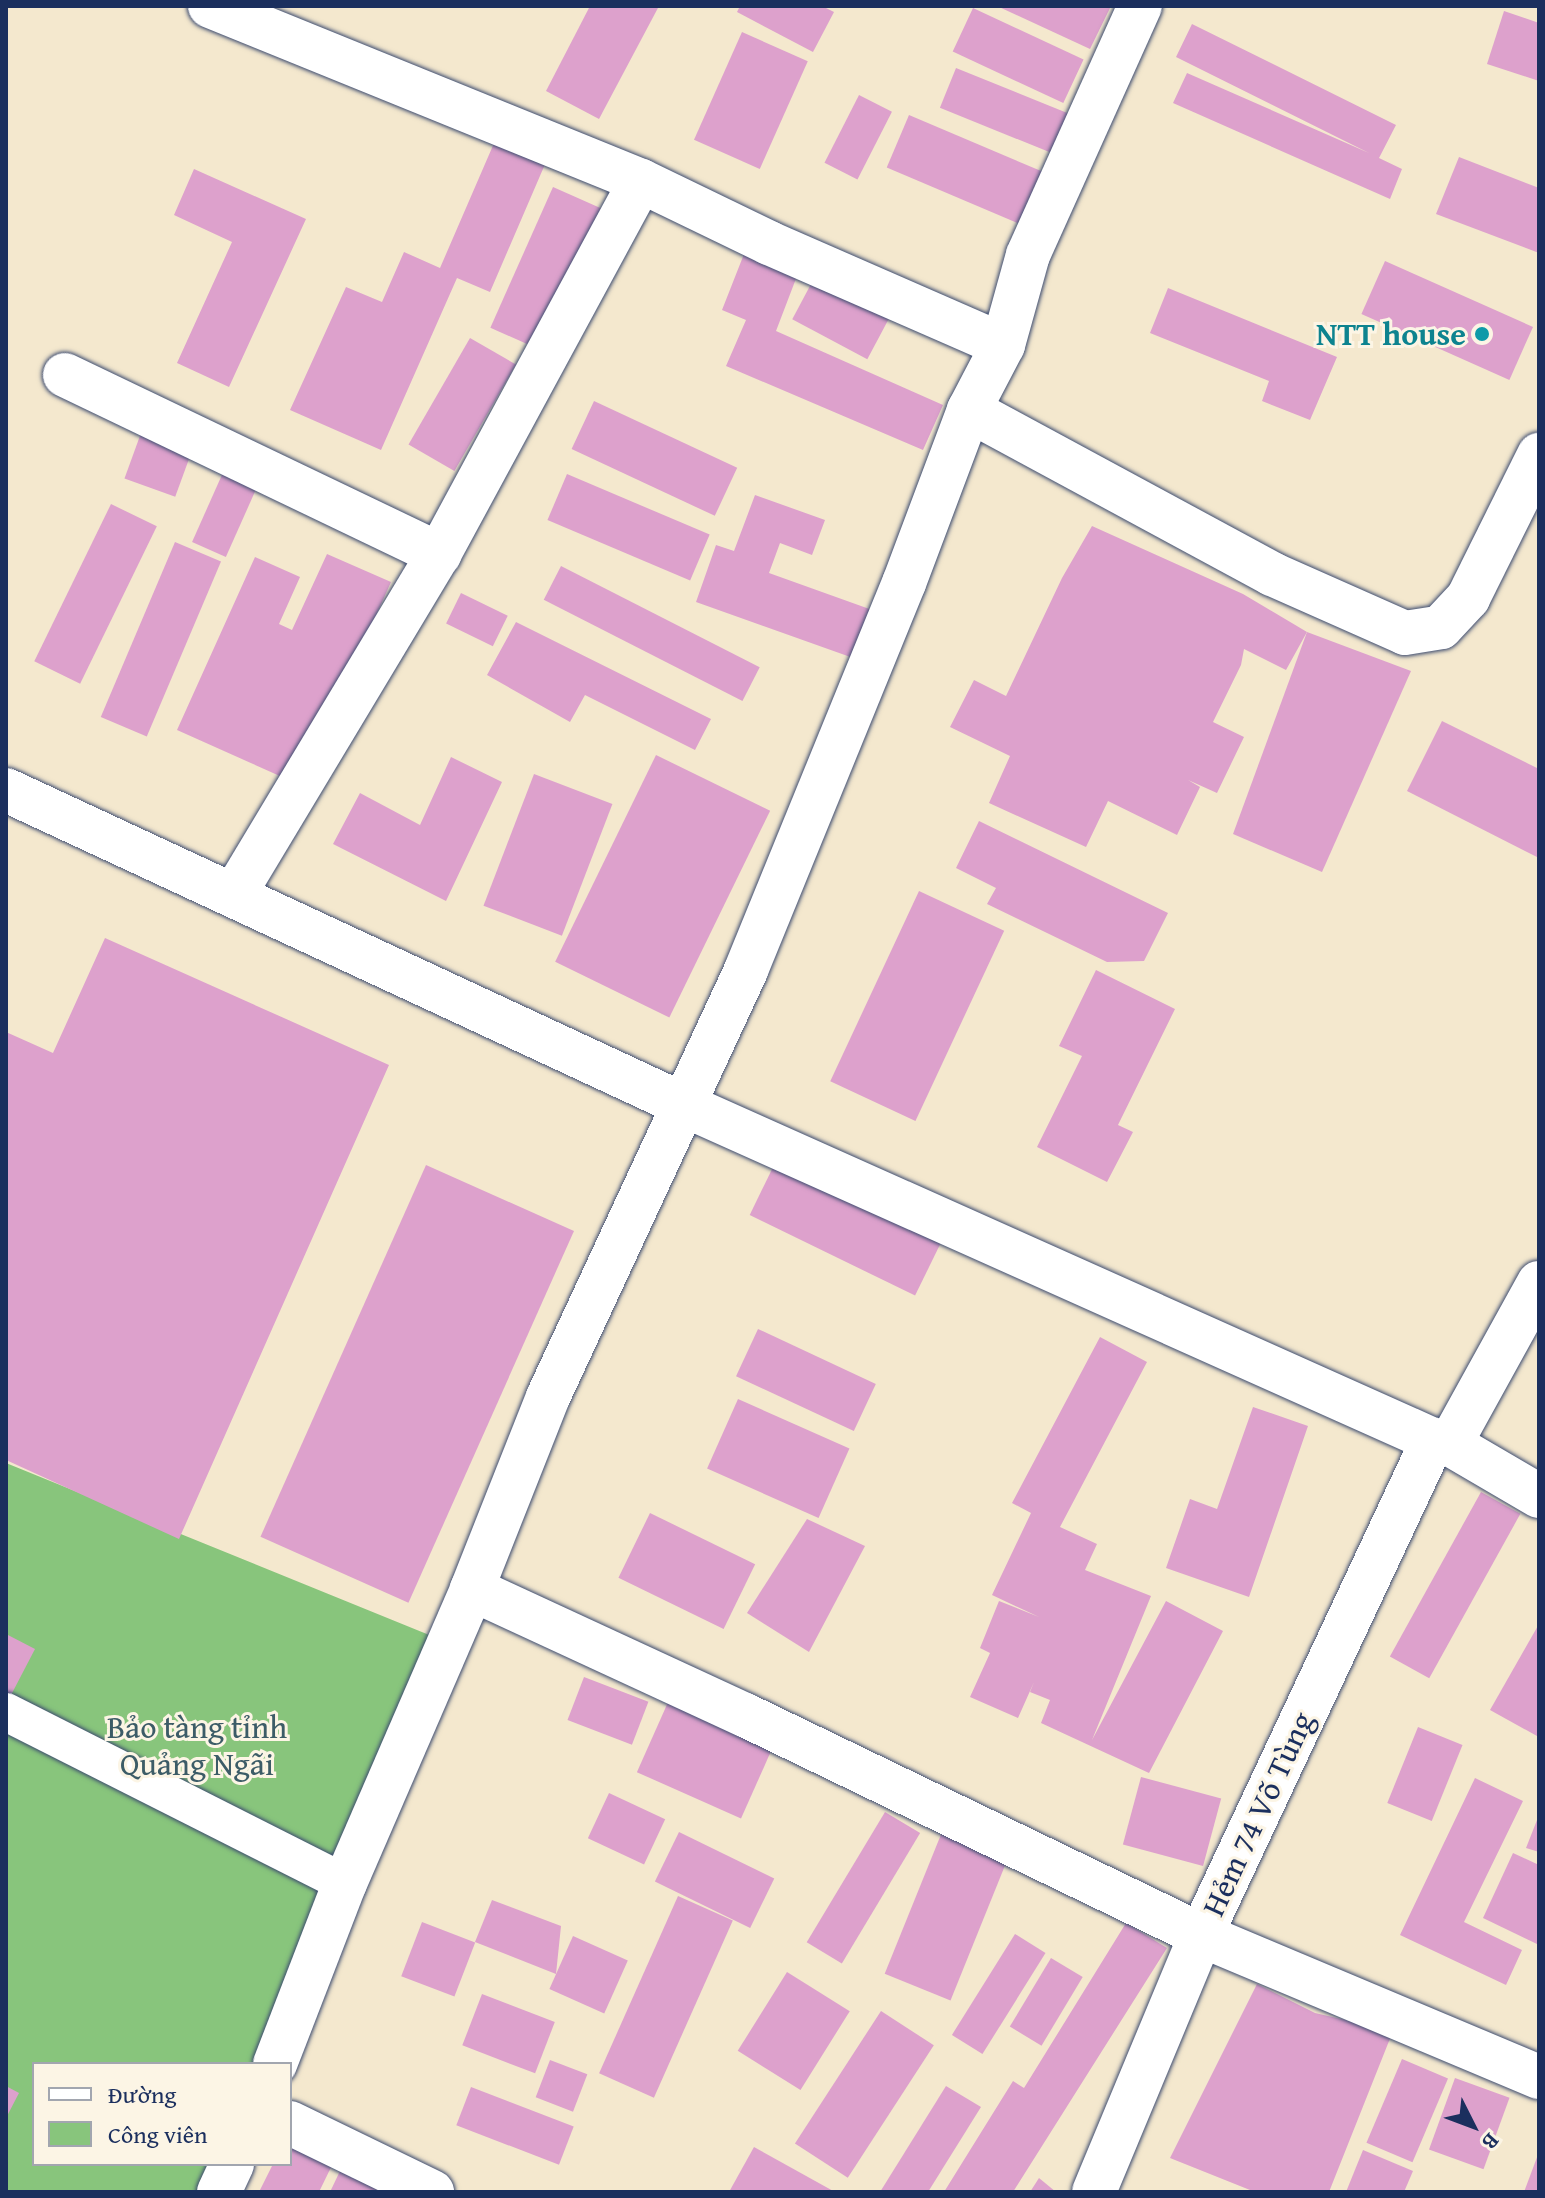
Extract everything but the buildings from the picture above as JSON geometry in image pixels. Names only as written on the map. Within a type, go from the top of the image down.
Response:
[{"type":"street","points":[[210,6],[641,181],[769,243],[1003,345]]},
{"type":"street","points":[[276,2062],[345,1883],[472,1589],[548,1397],[746,970],[904,583],[969,410],[1003,345],[1028,255],[1140,6]]},
{"type":"street","points":[[235,893],[439,554],[641,181]]},
{"type":"street","points":[[65,375],[439,554]]},
{"type":"street","points":[[969,410],[1272,574],[1405,633],[1441,627],[1468,598],[1539,455]]},
{"type":"street","points":[[6,790],[235,893],[684,1105],[1441,1442],[1539,1496]]},
{"type":"street","name":"Hẻm 74 Võ Tùng","points":[[1094,2192],[1201,1935],[1441,1442],[1539,1283]]},
{"type":"street","points":[[472,1589],[745,1715],[1201,1935],[1539,2077]]},
{"type":"street","points":[[292,2124],[432,2192]]},
{"type":"street","points":[[219,2192],[231,2166]]},
{"type":"lane","points":[[6,1712],[345,1883]]},
{"type":"green space","name":"Bảo tàng tỉnh Quảng Ngãi","points":[[6,1463],[444,1641],[276,2062],[32,2062],[32,2166],[231,2166],[219,2192],[6,2192]]},
{"type":"place","name":"NTT house","points":[[1482,334]]}]
